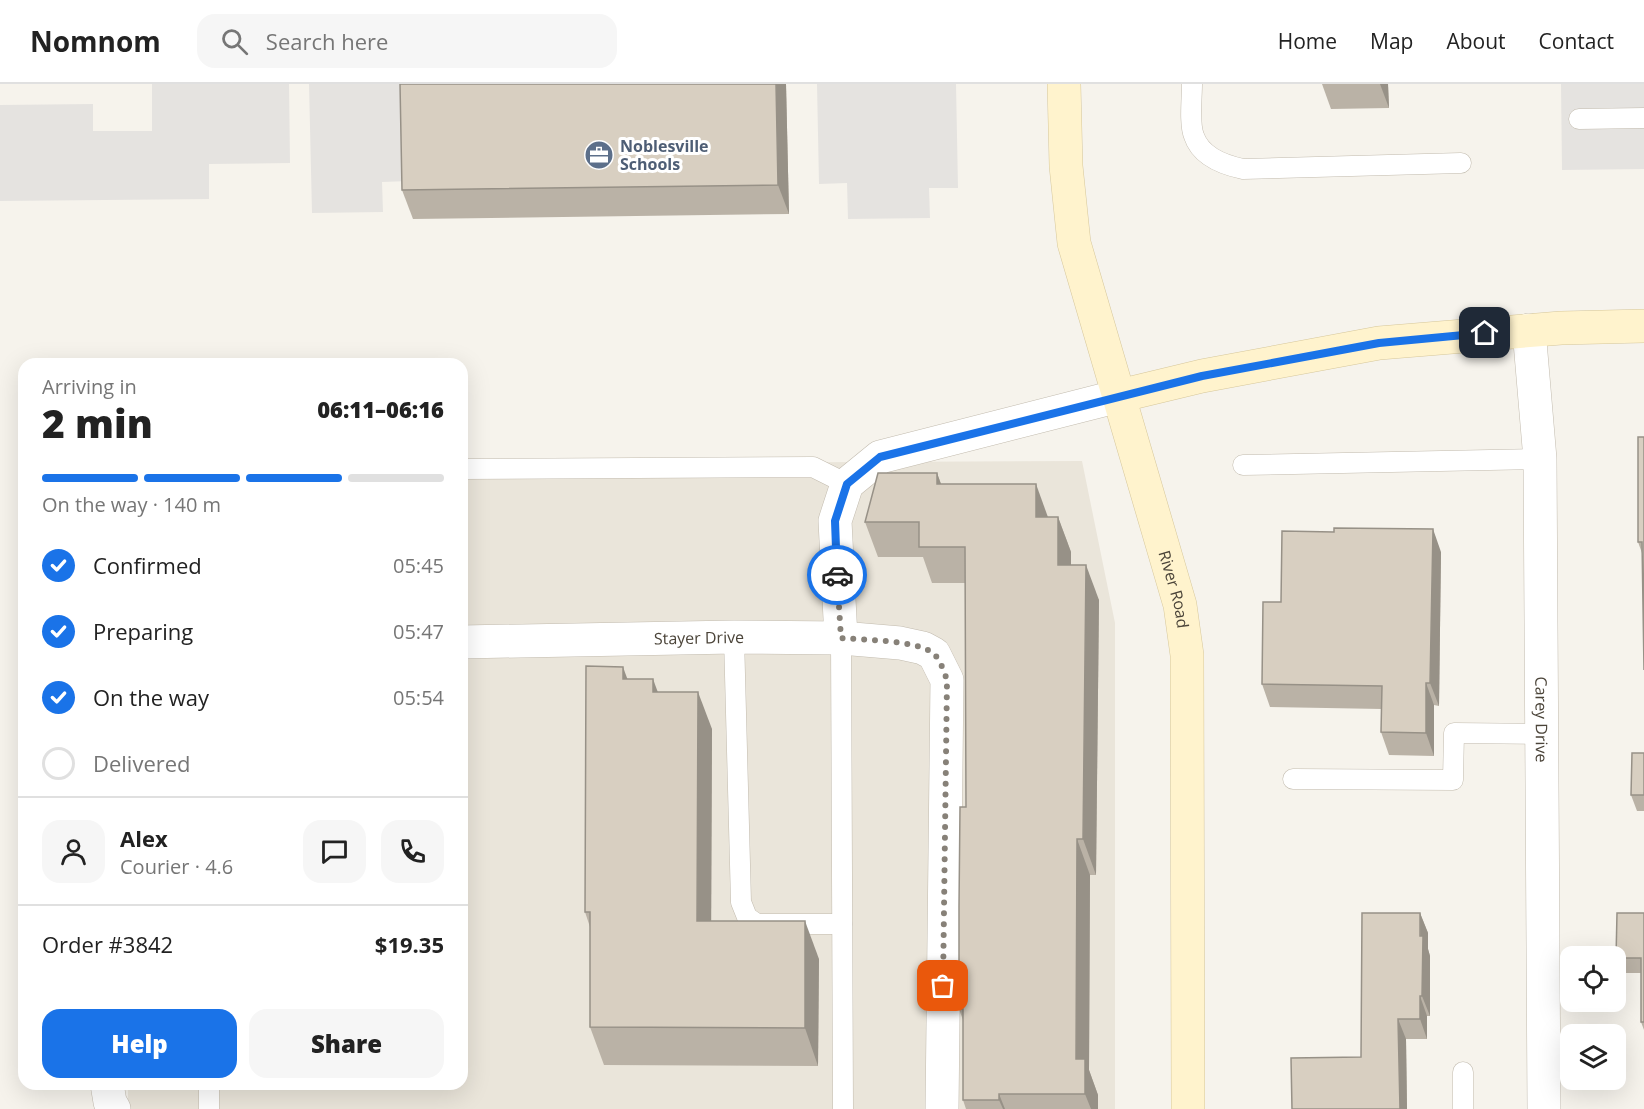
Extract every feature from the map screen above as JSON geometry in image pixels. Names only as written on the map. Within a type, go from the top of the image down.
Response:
[{"type":"main road","name":"River Road","points":[[1064,84],[1066,166],[1074,243],[1180,605],[1187,655],[1188,1109]]},
{"type":"main road","points":[[1119,396],[1202,376],[1379,343],[1529,330],[1644,326]]},
{"type":"street","name":"Carey Drive","points":[[1529,330],[1540,459],[1544,1109]]},
{"type":"street","points":[[841,638],[835,521],[847,484],[880,457],[1119,396]]},
{"type":"street","name":"Stayer Drive","points":[[468,642],[734,637],[841,638],[900,643],[923,648],[934,654],[947,680],[942,1109]]},
{"type":"street","points":[[108,1090],[114,1109]]},
{"type":"lane","points":[[1192,84],[1193,136],[1215,160],[1228,166],[1243,169],[1461,163]]},
{"type":"lane","points":[[1579,119],[1644,118]]},
{"type":"lane","points":[[1243,465],[1540,459]]},
{"type":"lane","points":[[468,469],[813,467],[847,484]]},
{"type":"lane","points":[[734,637],[741,902],[747,917],[757,924],[842,924]]},
{"type":"lane","points":[[841,638],[843,1109]]},
{"type":"lane","points":[[1293,779],[1453,780],[1454,733],[1541,734]]},
{"type":"lane","points":[[1463,1072],[1463,1109]]},
{"type":"lane","points":[[209,1090],[209,1109]]},
{"type":"shaded area","points":[[152,84],[289,84],[290,163],[209,164],[209,199],[0,201],[0,105],[93,104],[93,131],[152,131]]},
{"type":"shaded area","points":[[309,84],[407,84],[409,181],[382,182],[383,212],[312,213]]},
{"type":"shaded area","points":[[817,84],[956,84],[958,188],[929,188],[930,218],[848,219],[847,183],[819,184]]},
{"type":"shaded area","points":[[1561,84],[1644,84],[1644,169],[1562,170]]},
{"type":"shaded area","points":[[1082,461],[1115,623],[1115,1109],[128,1109],[128,1090],[468,1090],[468,464]]},
{"type":"building","points":[[400,84],[776,84],[778,185],[402,190]]},
{"type":"building","points":[[1638,437],[1644,437],[1644,670],[1642,542],[1638,542]]},
{"type":"building","points":[[878,473],[937,473],[937,484],[1036,484],[1036,517],[1058,517],[1058,565],[1086,565],[1083,839],[1077,839],[1076,1059],[1085,1059],[1085,1094],[999,1094],[999,1100],[963,1100],[963,1009],[959,1009],[959,907],[960,807],[966,807],[965,547],[919,547],[919,522],[865,522]]},
{"type":"building","points":[[1334,528],[1433,529],[1430,683],[1426,683],[1426,733],[1381,732],[1382,686],[1262,684],[1263,602],[1281,602],[1282,531],[1334,532]]},
{"type":"building","points":[[586,666],[623,667],[623,679],[653,679],[653,692],[698,692],[697,921],[805,921],[805,1028],[590,1027],[590,912],[585,912]]},
{"type":"building","points":[[1632,753],[1644,753],[1644,795],[1631,795]]},
{"type":"building","points":[[1362,913],[1420,913],[1420,936],[1423,936],[1420,1019],[1398,1019],[1400,1109],[1292,1109],[1291,1058],[1361,1057]]},
{"type":"building","points":[[1617,913],[1644,913],[1644,1022],[1641,1022],[1641,958],[1626,958],[1626,946],[1616,946]]},
{"type":"way so far","points":[[837,575],[841,638],[900,643],[923,648],[934,654],[947,680],[943,986]]},
{"type":"place","name":"Noblesville Schools","points":[[599,155]]},
{"type":"route","points":[[837,575],[835,521],[847,484],[880,457],[1202,376],[1379,343],[1485,333]]}]
